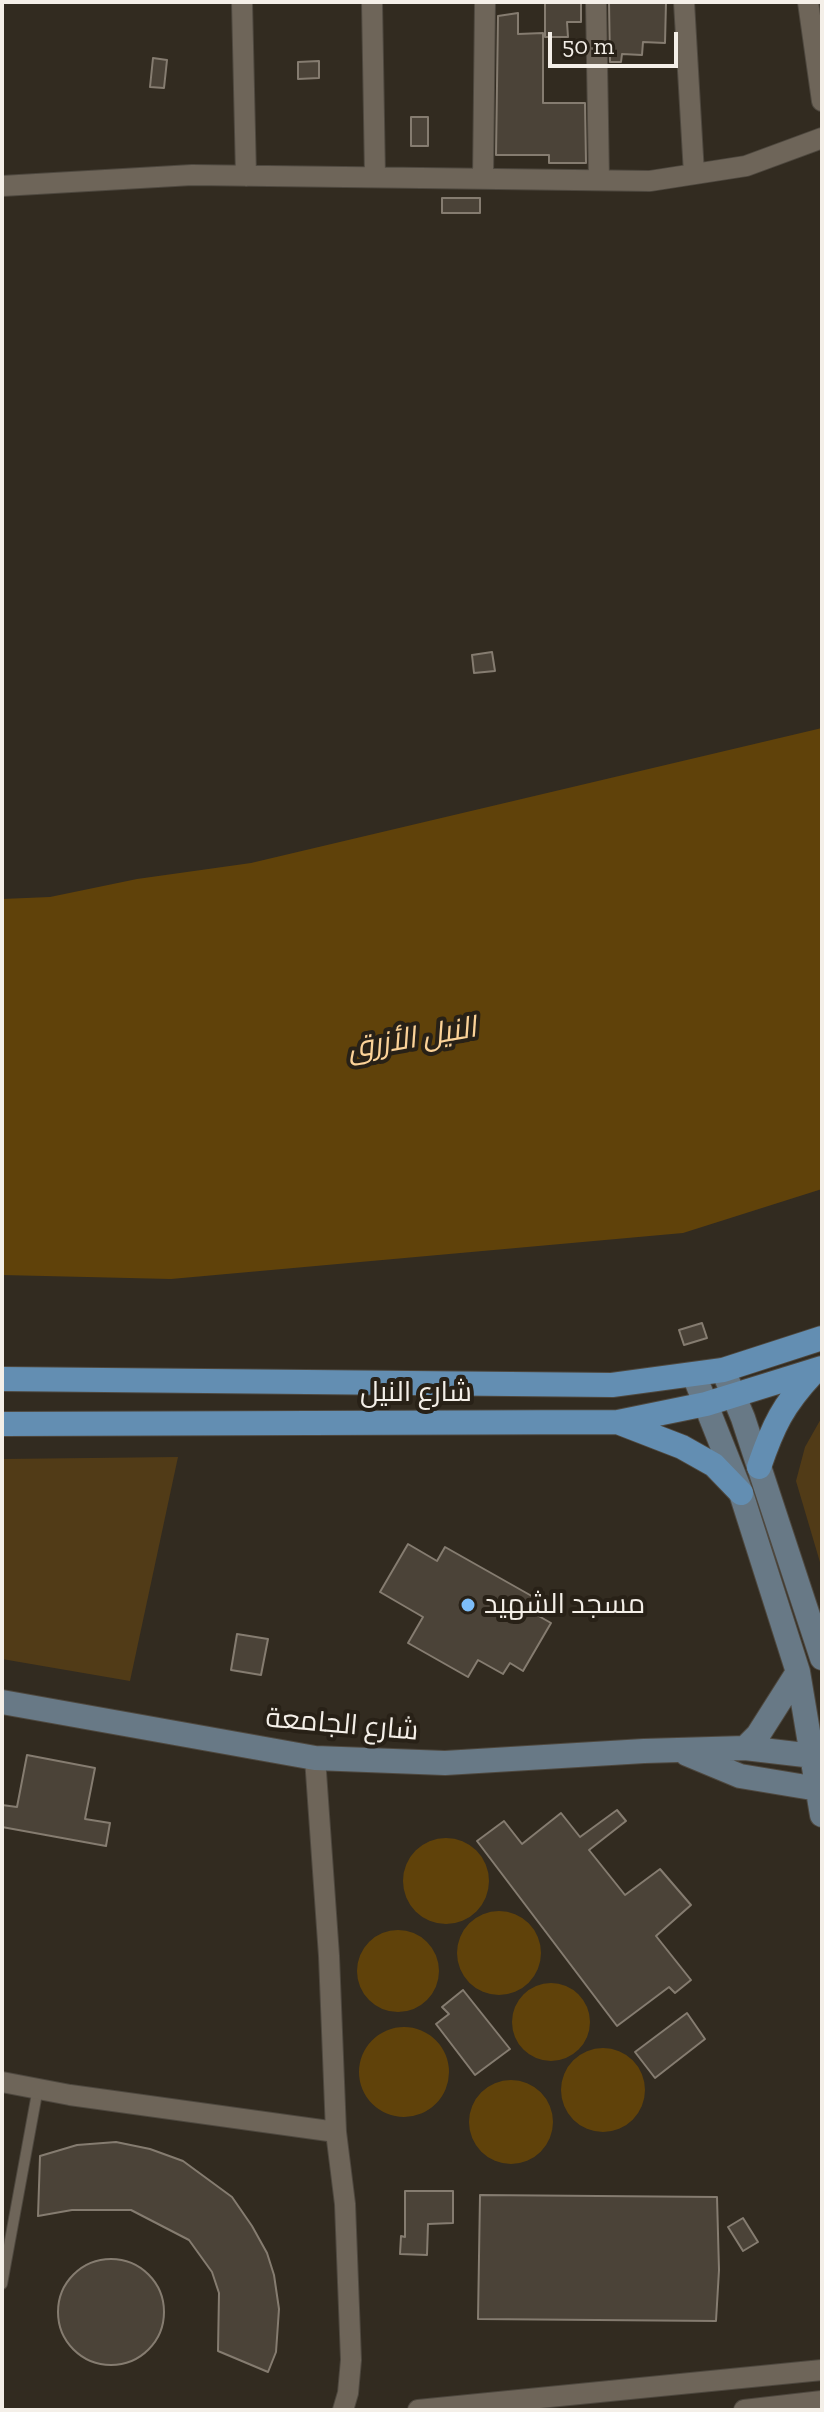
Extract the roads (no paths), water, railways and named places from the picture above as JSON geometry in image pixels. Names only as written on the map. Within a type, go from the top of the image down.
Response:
[{"type":"main road","name":"شارع النيل","points":[[2,1379],[612,1385],[723,1370],[822,1338]]},
{"type":"main road","name":"شارع النيل","points":[[2,1424],[618,1422],[734,1397],[819,1369]]},
{"type":"main road","points":[[759,1467],[772,1429],[788,1400],[819,1369]]},
{"type":"main road","points":[[723,1370],[759,1467],[822,1658]]},
{"type":"main road","points":[[694,1375],[741,1493],[798,1672],[817,1755],[822,1815]]},
{"type":"main road","points":[[386,1383],[388,1423]]},
{"type":"main road","points":[[618,1422],[682,1447],[714,1465],[741,1493]]},
{"type":"main road","points":[[745,1748],[777,1709],[798,1672]]},
{"type":"main road","name":"شارع الجامعة","points":[[2,1702],[315,1758],[445,1763],[745,1748],[817,1755]]},
{"type":"main road","name":"شارع الجامعة","points":[[681,1751],[740,1776],[818,1789]]},
{"type":"street","points":[[242,2],[246,176]]},
{"type":"street","points":[[372,2],[375,177]]},
{"type":"street","points":[[483,179],[485,2]]},
{"type":"street","points":[[596,2],[599,180]]},
{"type":"street","points":[[684,2],[694,174]]},
{"type":"street","points":[[808,2],[822,101]]},
{"type":"street","points":[[2,186],[192,175],[650,181],[746,166],[822,138]]},
{"type":"street","points":[[315,1758],[329,1956],[336,2132],[345,2204],[351,2360],[343,2410]]},
{"type":"street","points":[[2,2082],[336,2132]]},
{"type":"street","points":[[429,2409],[822,2370]]},
{"type":"street","points":[[744,2410],[822,2401]]},
{"type":"lane","points":[[2,2284],[38,2088]]},
{"type":"water","name":"النيل الأزرق","points":[[822,728],[822,1189],[683,1233],[171,1279],[2,1275],[2,899],[50,897],[137,879],[251,863]]},
{"type":"water","points":[[446,1838],[470,1845],[482,1857],[489,1881],[482,1905],[470,1917],[446,1924],[422,1917],[410,1905],[403,1881],[410,1857],[422,1845]]},
{"type":"water","points":[[491,1911],[507,1911],[523,1918],[534,1929],[541,1953],[538,1969],[529,1983],[507,1995],[491,1995],[475,1988],[464,1977],[457,1961],[457,1945],[464,1929],[475,1918]]},
{"type":"water","points":[[390,1930],[406,1930],[421,1937],[432,1948],[439,1971],[436,1987],[427,2000],[406,2012],[390,2012],[375,2005],[364,1994],[357,1979],[357,1963],[364,1948],[375,1937]]},
{"type":"water","points":[[551,1983],[566,1986],[583,2000],[590,2022],[587,2037],[573,2054],[551,2061],[536,2058],[519,2044],[512,2022],[515,2007],[529,1990]]},
{"type":"water","points":[[404,2027],[421,2030],[436,2040],[446,2055],[449,2072],[446,2089],[436,2104],[421,2114],[404,2117],[387,2114],[372,2104],[362,2089],[359,2072],[362,2055],[372,2040],[387,2030]]},
{"type":"water","points":[[603,2048],[619,2051],[633,2060],[642,2074],[645,2090],[642,2106],[633,2120],[619,2129],[603,2132],[587,2129],[573,2120],[564,2106],[561,2090],[564,2074],[573,2060],[587,2051]]},
{"type":"water","points":[[511,2080],[527,2083],[541,2092],[550,2106],[553,2122],[550,2138],[541,2152],[527,2161],[511,2164],[495,2161],[481,2152],[472,2138],[469,2122],[472,2106],[481,2092],[495,2083]]},
{"type":"place","name":"مسجد الشهيد","points":[[468,1605]]}]
